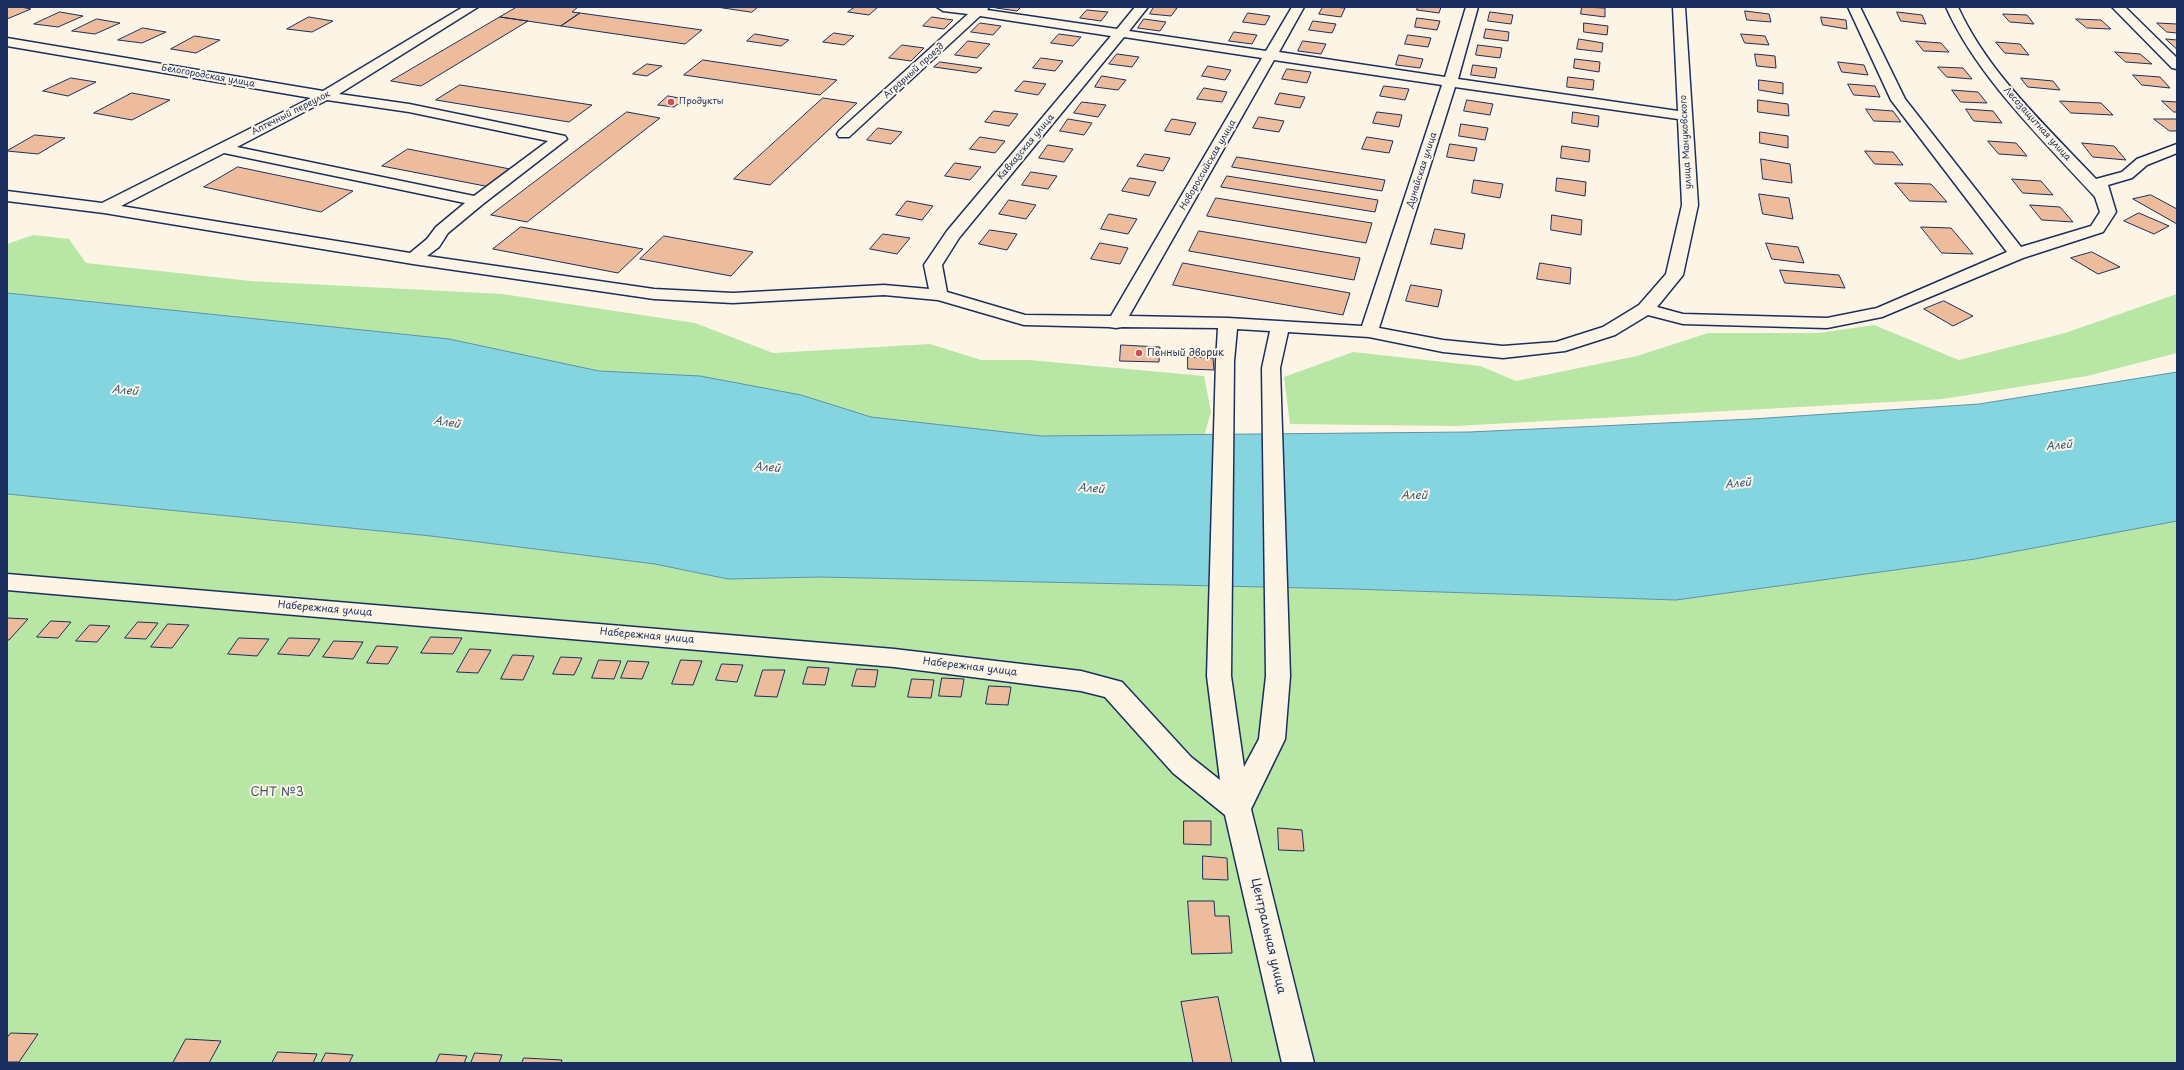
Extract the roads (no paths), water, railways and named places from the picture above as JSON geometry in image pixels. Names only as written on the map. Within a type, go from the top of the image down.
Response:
[{"type":"street","name":"Аптечный переулок","points":[[104,208],[325,96],[472,7]]},
{"type":"street","points":[[943,7],[980,10],[1120,34],[1684,116]]},
{"type":"street","name":"Кавказская улица","points":[[939,295],[933,265],[953,235],[1142,7]]},
{"type":"street","name":"Новороссийская улица","points":[[1116,322],[1272,55],[1298,7]]},
{"type":"street","name":"Дунайская улица","points":[[1369,332],[1450,82],[1472,7]]},
{"type":"street","name":"улица Мануковского","points":[[1644,309],[1674,275],[1690,205],[1679,7]]},
{"type":"street","points":[[1854,7],[1898,100],[2017,254]]},
{"type":"street","name":"Лесозащитная улица","points":[[1952,7],[1961,27],[2011,98],[2103,196]]},
{"type":"street","points":[[2118,7],[2177,65]]},
{"type":"street","name":"Аграрный проезд","points":[[844,134],[980,10]]},
{"type":"street","name":"Белогородская улица","points":[[7,42],[325,96],[409,108],[560,139],[477,201]]},
{"type":"street","points":[[222,148],[477,201]]},
{"type":"street","points":[[7,196],[104,208],[413,259],[654,294],[733,298],[884,290],[939,295],[1024,320],[1228,323],[1369,332],[1443,346],[1504,352],[1558,347],[1609,331],[1644,309],[1683,319],[1827,323],[1882,312],[2017,254],[2097,229],[2108,212],[2099,183],[2127,175],[2142,162],[2177,148]]},
{"type":"street","points":[[413,259],[433,243],[442,230],[477,201]]},
{"type":"street","name":"Центральная улица","points":[[1228,323],[1225,366],[1220,670],[1237,809],[1298,1063]]},
{"type":"street","points":[[1237,809],[1272,739],[1278,676],[1271,368],[1280,327]]},
{"type":"street","name":"Набережная улица","points":[[7,582],[894,658],[1081,681],[1113,689],[1182,765],[1237,809]]},
{"type":"water","name":"Алей","points":[[7,293],[449,339],[599,371],[700,376],[801,395],[871,417],[1041,436],[1469,432],[1752,419],[1979,404],[2177,372],[2177,521],[1975,559],[1676,600],[1353,589],[819,577],[728,579],[655,564],[431,536],[7,494]]},
{"type":"place","name":"Продукты","points":[[671,102]]},
{"type":"place","name":"Пенный дворик","points":[[1139,353]]},
{"type":"park label","name":"СНТ №3","points":[[277,793]]}]
